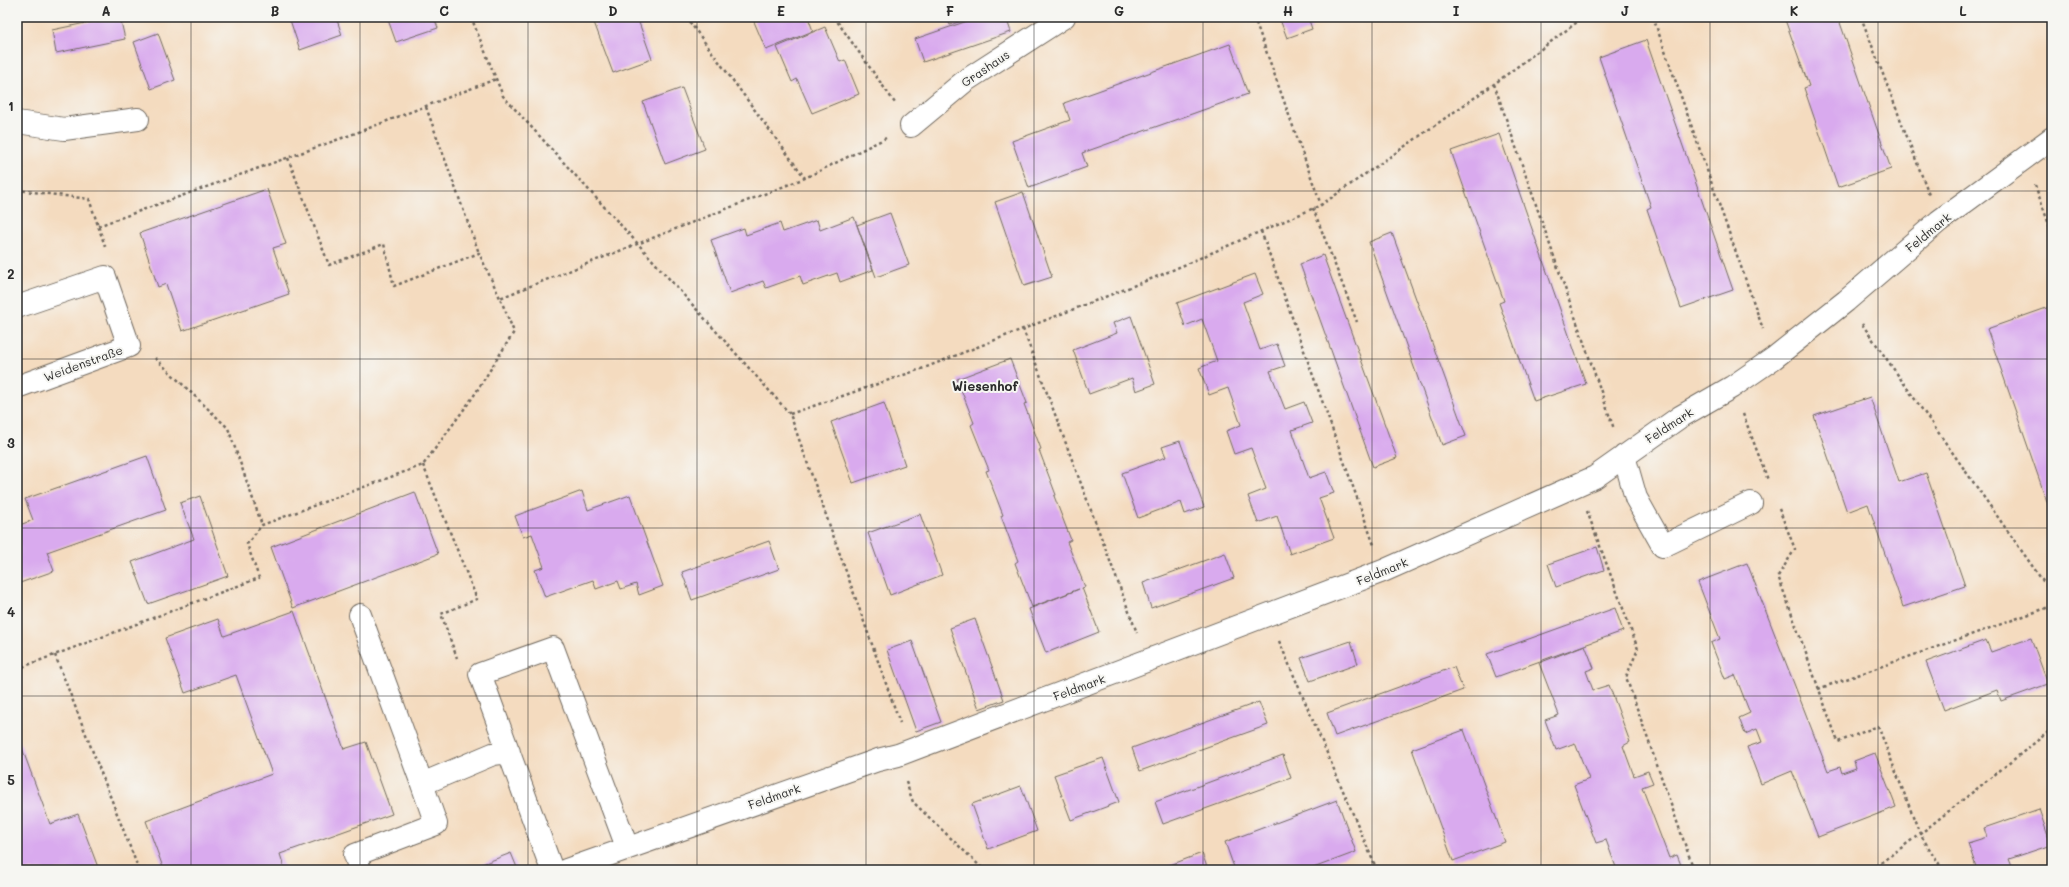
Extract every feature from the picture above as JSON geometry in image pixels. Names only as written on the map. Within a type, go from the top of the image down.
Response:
[{"type":"street","name":"Grashaus","points":[[910,126],[965,80],[1064,17]]},
{"type":"street","points":[[17,122],[64,129],[138,118]]},
{"type":"street","name":"Feldmark","points":[[566,870],[627,847],[904,752],[1147,662],[1383,572],[1595,477],[1680,418],[1732,387],[1774,358],[1846,301],[1939,221],[2052,138]]},
{"type":"street","name":"Weidenstraße","points":[[17,307],[105,277],[129,346],[17,387]]},
{"type":"street","points":[[1624,456],[1636,498],[1663,546],[1751,503]]},
{"type":"street","points":[[360,615],[436,824],[355,855],[360,870]]},
{"type":"street","points":[[552,870],[480,674],[553,648],[627,847]]},
{"type":"street","points":[[422,784],[493,754],[509,752]]},
{"type":"path","points":[[471,17],[503,96],[790,414],[904,752],[913,802],[984,870]]},
{"type":"path","points":[[686,17],[805,178]]},
{"type":"path","points":[[500,298],[639,245],[805,178],[910,126],[834,17]]},
{"type":"path","points":[[1254,17],[1321,205]]},
{"type":"path","points":[[790,414],[924,368],[1023,330],[1160,275],[1321,205],[1494,84],[1584,17]]},
{"type":"path","points":[[1653,17],[1774,358]]},
{"type":"path","points":[[1861,17],[1939,221]]},
{"type":"path","points":[[98,226],[288,158],[496,79]]},
{"type":"path","points":[[1494,84],[1624,456]]},
{"type":"path","points":[[17,669],[259,578],[247,544],[262,525],[423,465],[473,397],[514,332],[479,253],[426,106]]},
{"type":"path","points":[[288,158],[329,265],[384,244],[394,286],[479,253]]},
{"type":"path","points":[[2025,158],[2052,233]]},
{"type":"path","points":[[1313,208],[1357,322]]},
{"type":"path","points":[[1261,231],[1383,572]]},
{"type":"path","points":[[1846,301],[2052,594]]},
{"type":"path","points":[[1023,330],[1147,662]]},
{"type":"path","points":[[1732,387],[1769,483]]},
{"type":"path","points":[[1578,485],[1638,649],[1626,677],[1694,870]]},
{"type":"path","points":[[1778,505],[1795,549],[1778,576],[1838,742],[1878,726],[1920,834],[1943,870]]},
{"type":"path","points":[[1818,689],[2052,606]]},
{"type":"path","points":[[1268,615],[1377,870]]},
{"type":"path","points":[[55,655],[140,870]]},
{"type":"path","points":[[1871,870],[1920,834],[2052,728]]},
{"type":"building","points":[[120,17],[125,39],[56,53],[52,30]]},
{"type":"building","points":[[289,17],[336,17],[342,35],[300,50]]},
{"type":"building","points":[[387,17],[434,17],[438,28],[396,42]]},
{"type":"building","points":[[592,17],[637,17],[652,59],[613,73]]},
{"type":"building","points":[[752,17],[808,17],[813,31],[766,50]]},
{"type":"building","points":[[947,17],[972,17],[950,25]]},
{"type":"building","points":[[979,17],[1006,17],[1011,32],[923,62],[915,39]]},
{"type":"building","points":[[1279,17],[1308,17],[1312,29],[1287,38]]},
{"type":"building","points":[[1784,17],[1838,17],[1891,169],[1838,187],[1804,88],[1809,86]]},
{"type":"building","points":[[825,27],[840,62],[845,60],[859,94],[812,113],[797,79],[792,82],[777,47]]},
{"type":"building","points":[[158,33],[175,80],[151,89],[134,42]]},
{"type":"building","points":[[1646,40],[1733,290],[1681,308],[1647,209],[1651,207],[1599,57]]},
{"type":"building","points":[[1230,44],[1248,94],[1082,153],[1087,167],[1029,188],[1012,141],[1070,120],[1064,103]]},
{"type":"building","points":[[682,88],[705,149],[665,164],[643,102]]},
{"type":"building","points":[[1499,134],[1586,384],[1534,401],[1499,303],[1504,301],[1451,151]]},
{"type":"building","points":[[267,189],[286,244],[273,248],[289,294],[182,331],[166,284],[158,287],[140,233]]},
{"type":"building","points":[[1023,192],[1052,277],[1024,286],[995,202]]},
{"type":"building","points":[[890,213],[909,265],[876,277],[857,225]]},
{"type":"building","points":[[854,217],[873,270],[840,282],[837,273],[803,285],[800,276],[766,288],[763,281],[730,293],[711,240],[744,228],[746,235],[780,223],[783,232],[817,220],[820,230]]},
{"type":"building","points":[[1392,233],[1466,436],[1442,445],[1369,242]]},
{"type":"building","points":[[1323,255],[1397,458],[1373,467],[1300,264]]},
{"type":"building","points":[[1255,274],[1263,294],[1243,302],[1260,350],[1277,344],[1285,366],[1270,371],[1285,409],[1304,402],[1312,423],[1292,430],[1309,478],[1326,472],[1334,493],[1319,498],[1334,538],[1290,554],[1277,516],[1258,523],[1248,496],[1266,489],[1251,448],[1234,454],[1226,431],[1241,425],[1228,388],[1209,395],[1199,368],[1217,361],[1202,319],[1185,326],[1177,303]]},
{"type":"building","points":[[2052,306],[2052,516],[1987,329]]},
{"type":"building","points":[[1131,316],[1155,384],[1136,391],[1132,378],[1089,394],[1073,350],[1117,333],[1113,323]]},
{"type":"building","points":[[1010,359],[1027,403],[1024,404],[1056,495],[1054,496],[1071,540],[1067,542],[1085,587],[1082,588],[1099,632],[1046,653],[1029,609],[1079,589],[1032,607],[1015,563],[1018,561],[1001,516],[1003,515],[986,471],[989,470],[971,425],[974,423],[957,379]]},
{"type":"building","points":[[1870,397],[1899,482],[1926,473],[1965,586],[1903,607],[1868,504],[1847,512],[1814,416]]},
{"type":"building","points":[[884,403],[905,465],[853,483],[831,422]]},
{"type":"building","points":[[1180,441],[1204,507],[1185,514],[1181,502],[1138,518],[1122,473],[1166,457],[1162,447]]},
{"type":"building","points":[[147,456],[166,510],[47,552],[54,571],[17,584],[17,526],[33,520],[25,499]]},
{"type":"building","points":[[582,491],[588,510],[630,495],[663,586],[639,595],[636,584],[621,589],[618,581],[596,589],[593,580],[545,597],[535,570],[544,567],[532,534],[523,537],[515,516]]},
{"type":"building","points":[[415,492],[438,554],[293,608],[271,547]]},
{"type":"building","points":[[200,496],[228,576],[148,604],[132,562],[194,539],[180,503]]},
{"type":"building","points":[[920,514],[942,575],[890,595],[868,533]]},
{"type":"building","points":[[769,541],[779,569],[692,600],[682,572]]},
{"type":"building","points":[[1597,547],[1604,570],[1556,587],[1548,564]]},
{"type":"building","points":[[1225,553],[1234,578],[1151,608],[1143,583]]},
{"type":"building","points":[[1747,563],[1828,771],[1840,767],[1842,773],[1856,768],[1854,761],[1875,753],[1896,807],[1818,837],[1792,771],[1761,784],[1747,747],[1762,742],[1757,729],[1745,734],[1739,718],[1750,713],[1735,675],[1725,679],[1711,643],[1720,639],[1698,582]]},
{"type":"building","points":[[1615,608],[1623,631],[1496,677],[1487,654]]},
{"type":"building","points":[[294,611],[344,749],[366,742],[392,814],[280,854],[285,870],[164,870],[146,821],[272,774],[236,675],[185,693],[165,638],[218,619],[224,636]]},
{"type":"building","points":[[975,619],[1004,700],[979,709],[950,628]]},
{"type":"building","points":[[2031,638],[2048,684],[2001,701],[1997,690],[1944,710],[1926,662],[1986,640],[1991,652]]},
{"type":"building","points":[[912,641],[941,722],[916,731],[887,650]]},
{"type":"building","points":[[1351,641],[1358,664],[1310,681],[1301,658]]},
{"type":"building","points":[[1585,645],[1594,668],[1586,671],[1593,690],[1609,685],[1630,742],[1623,746],[1634,776],[1648,771],[1653,783],[1642,787],[1669,858],[1677,855],[1683,870],[1617,870],[1606,840],[1596,843],[1574,785],[1589,779],[1575,743],[1556,750],[1545,720],[1559,715],[1539,663]]},
{"type":"building","points":[[1454,667],[1463,690],[1335,736],[1327,713]]},
{"type":"building","points":[[1259,702],[1268,725],[1140,771],[1132,748]]},
{"type":"building","points":[[1464,730],[1505,842],[1453,861],[1412,749]]},
{"type":"building","points":[[19,740],[50,824],[78,814],[99,870],[17,870],[17,741]]},
{"type":"building","points":[[1283,755],[1291,778],[1163,824],[1155,802]]},
{"type":"building","points":[[1103,758],[1119,802],[1071,820],[1054,775]]},
{"type":"building","points":[[1021,786],[1037,831],[988,849],[972,804]]},
{"type":"building","points":[[1337,800],[1356,852],[1308,870],[1235,870],[1225,842]]},
{"type":"building","points":[[2039,809],[2051,845],[2009,859],[2013,869],[1977,870],[1968,843],[1987,837],[1984,828]]},
{"type":"building","points":[[511,853],[518,870],[467,870]]},
{"type":"building","points":[[1202,853],[1208,870],[1157,870]]},
{"type":"district","name":"Wiesenhof","points":[[985,385]]}]
